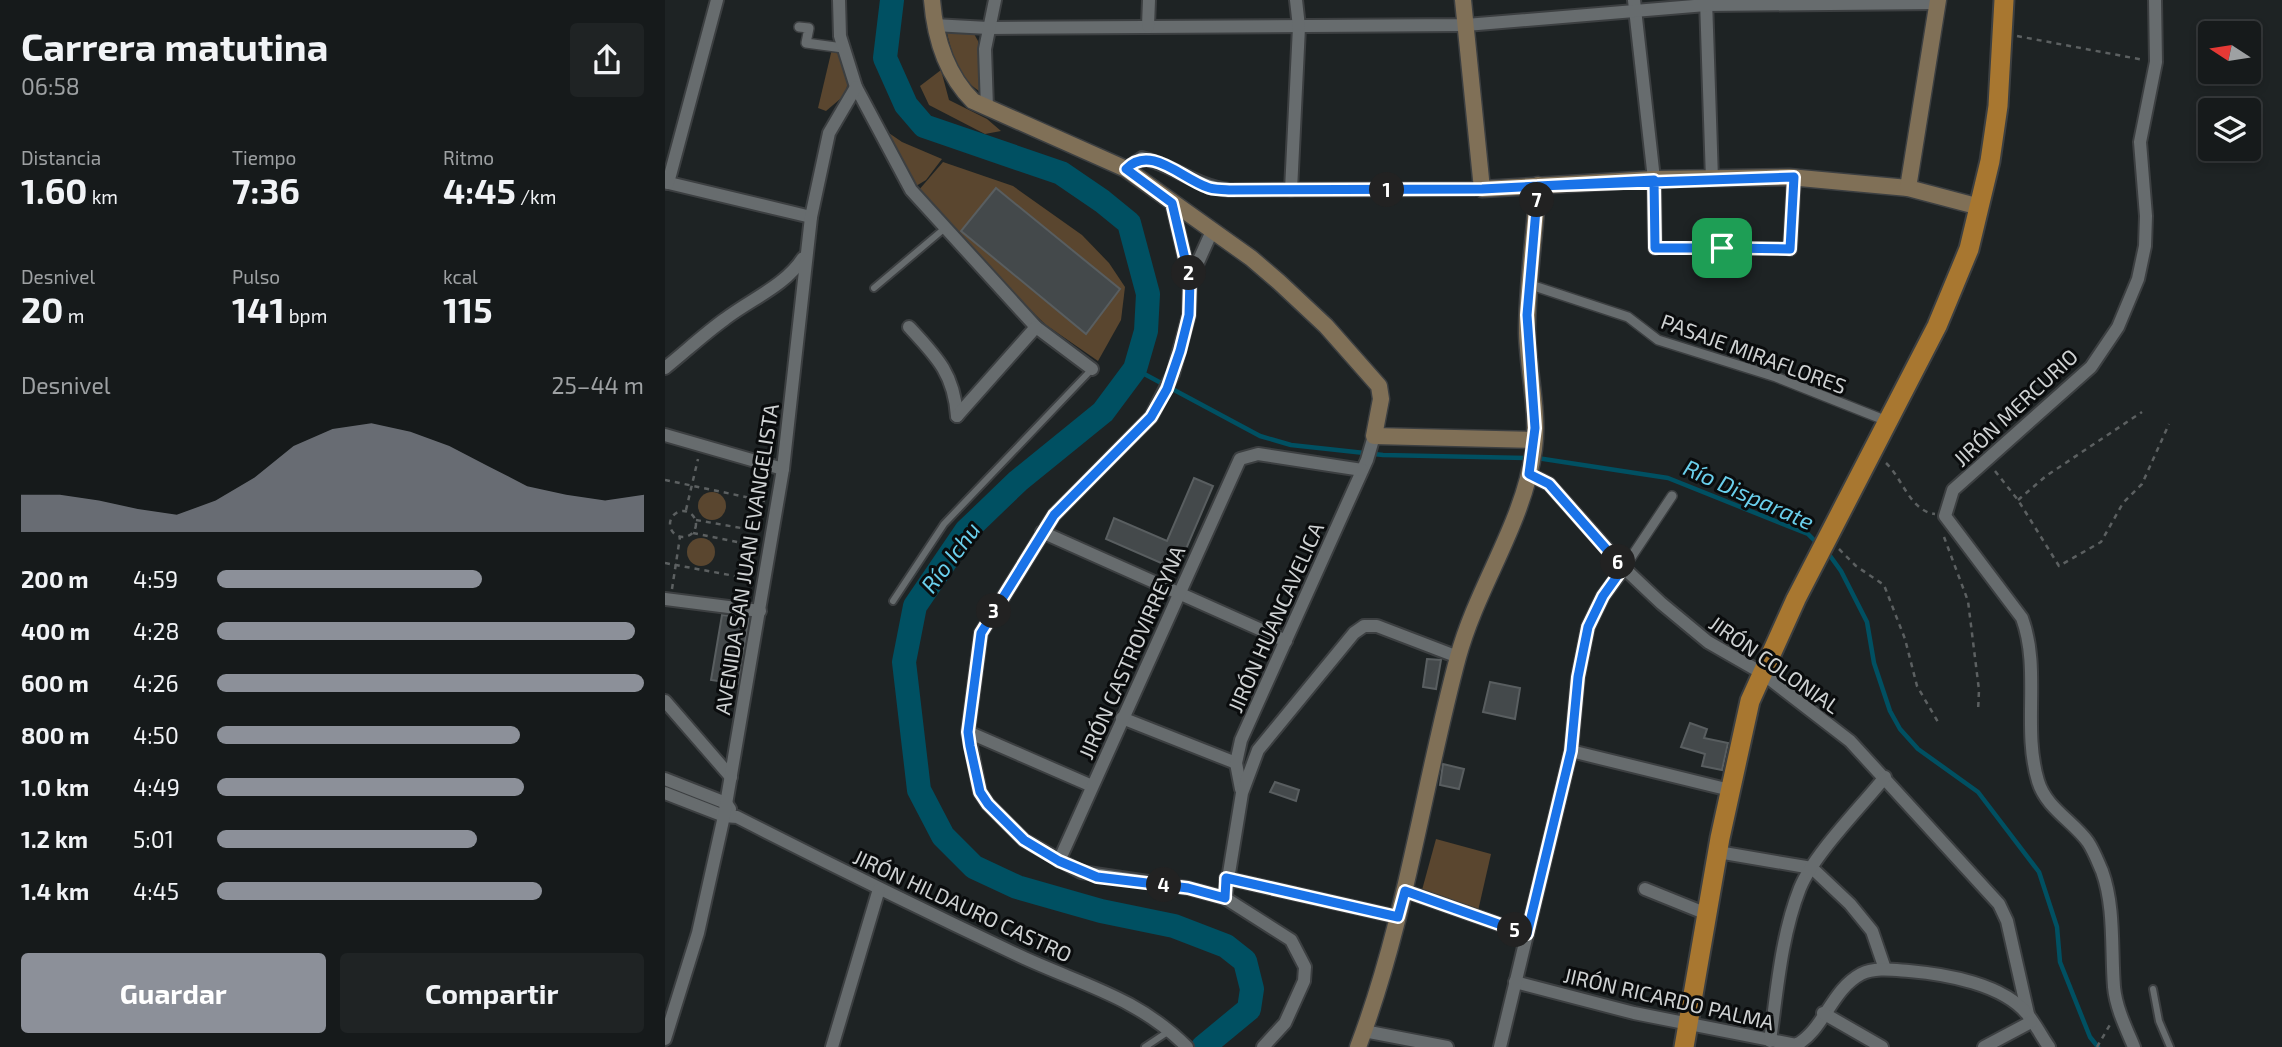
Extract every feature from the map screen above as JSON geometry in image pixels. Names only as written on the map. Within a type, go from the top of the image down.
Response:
[{"type":"highway","points":[[1684,1047],[1730,790],[1751,701],[1808,576],[1937,326],[1969,249],[1980,207],[1998,106],[2004,0]]},
{"type":"main road","points":[[932,0],[934,25],[945,60],[959,87],[973,101],[1126,169],[1279,282],[1326,326],[1379,386],[1381,399],[1368,454],[1534,444]]},
{"type":"main road","points":[[1463,0],[1482,189],[1654,180],[1794,177],[1908,188],[1980,207]]},
{"type":"main road","points":[[1908,188],[1938,1]]},
{"type":"main road","points":[[1358,1047],[1405,891],[1458,657],[1481,589],[1520,509],[1529,471],[1534,444],[1527,337],[1538,186]]},
{"type":"street","points":[[717,0],[667,183],[811,217]]},
{"type":"street","points":[[839,0],[843,48],[856,87],[911,190],[1036,327],[1092,369]]},
{"type":"street","points":[[987,108],[988,28],[995,0]]},
{"type":"street","points":[[1148,26],[1149,0]]},
{"type":"street","points":[[1291,190],[1299,27],[1296,0]]},
{"type":"street","name":"JIRÓN MERCURIO","points":[[1945,516],[1953,490],[2091,367],[2117,327],[2139,279],[2145,246],[2146,216],[2140,142],[2156,62],[2155,0]]},
{"type":"street","points":[[934,25],[988,28],[1466,25],[1635,6],[1706,2],[1938,1]]},
{"type":"street","points":[[1706,2],[1712,179]]},
{"type":"street","points":[[1635,6],[1654,180],[1655,248]]},
{"type":"street","points":[[799,27],[809,28],[806,43],[843,48]]},
{"type":"street","name":"AVENIDA SAN JUAN EVANGELISTA","points":[[726,803],[761,611],[783,469],[804,254],[829,132],[856,87]]},
{"type":"street","points":[[1126,169],[1142,158],[1155,161],[1208,188],[1482,189]]},
{"type":"street","points":[[1790,249],[1794,177]]},
{"type":"street","points":[[1172,203],[1190,280],[1189,315],[1173,374],[1157,407],[1054,515],[981,633],[968,732],[980,792],[988,804],[1024,840],[1059,861],[1097,877],[1188,888],[1225,898],[1281,932],[1296,948],[1305,967],[1304,981],[1294,1008],[1263,1047]]},
{"type":"street","points":[[1190,280],[1212,231]]},
{"type":"street","points":[[665,368],[726,318],[782,281],[795,269],[804,254]]},
{"type":"street","name":"PASAJE MIRAFLORES","points":[[1531,285],[1627,317],[1658,340],[1776,377],[1889,422]]},
{"type":"street","points":[[909,327],[943,362],[956,396],[957,416],[1036,327]]},
{"type":"street","points":[[665,435],[783,469]]},
{"type":"street","name":"JIRÓN CASTROVIRREYNA","points":[[1059,861],[1240,460],[1258,454],[1368,454]]},
{"type":"street","name":"JIRÓN HUANCAVELICA","points":[[1242,793],[1236,763],[1241,740],[1368,454]]},
{"type":"street","name":"JIRÓN COLONIAL","points":[[1529,471],[1549,484],[1623,568],[1708,642],[1762,673],[1850,741],[1885,777],[1999,904],[2007,921],[2029,1018]]},
{"type":"street","points":[[1500,1047],[1571,751],[1578,677],[1588,627],[1603,596],[1672,496]]},
{"type":"street","points":[[1945,516],[2022,618],[2028,637],[2031,729],[2038,783],[2054,808],[2088,842],[2103,873],[2111,928],[2114,989],[2120,1014],[2134,1047]]},
{"type":"street","points":[[1042,532],[1286,641]]},
{"type":"street","points":[[669,594],[761,611]]},
{"type":"street","points":[[1225,898],[1226,878],[1242,793],[1258,750],[1289,708],[1353,633],[1364,626],[1377,626],[1458,657]]},
{"type":"street","points":[[665,701],[731,777]]},
{"type":"street","points":[[1122,718],[1236,763]]},
{"type":"street","points":[[968,732],[1092,786]]},
{"type":"street","points":[[1571,751],[1730,790]]},
{"type":"street","points":[[1770,1041],[1784,945],[1800,887],[1812,868],[1885,777]]},
{"type":"street","points":[[665,779],[726,803]]},
{"type":"street","name":"JIRÓN HILDAURO CASTRO","points":[[665,793],[731,817],[1037,963],[1131,1002],[1170,1030],[1187,1047]]},
{"type":"street","name":"JIRÓN HILDAURO CASTRO","points":[[726,803],[731,817]]},
{"type":"street","points":[[665,1039],[668,1020],[698,933],[731,817]]},
{"type":"street","points":[[1718,852],[1812,868],[1850,904],[1872,932],[1885,969]]},
{"type":"street","points":[[1226,878],[1398,917]]},
{"type":"street","points":[[832,1047],[879,889]]},
{"type":"street","points":[[1645,889],[1707,914]]},
{"type":"street","points":[[1405,891],[1527,934]]},
{"type":"street","name":"JIRÓN RICARDO PALMA","points":[[1515,982],[1633,1013],[1796,1045],[1804,1041],[1834,998],[1862,974],[1885,969],[1934,972],[1999,994],[2029,1018],[2049,1047]]},
{"type":"street","points":[[1823,1013],[1882,1047]]},
{"type":"street","points":[[1983,1047],[2029,1018]]},
{"type":"street","points":[[1364,1031],[1447,1047]]},
{"type":"lane","points":[[874,289],[945,228]]},
{"type":"lane","points":[[893,601],[944,524],[1092,369]]},
{"type":"lane","points":[[2153,989],[2159,1021],[2170,1047]]},
{"type":"lane","points":[[1145,1047],[1170,1030]]},
{"type":"path","points":[[2003,33],[2156,62]]},
{"type":"path","points":[[1655,248],[1790,249]]},
{"type":"path","points":[[2018,500],[2046,476],[2142,412]]},
{"type":"path","points":[[1986,460],[2018,500],[2059,566],[2101,542],[2123,503],[2142,484],[2169,424]]},
{"type":"path","points":[[1873,451],[1902,482],[1916,505],[1925,513],[1945,516],[1943,540],[1968,601],[1979,691],[1978,712]]},
{"type":"path","points":[[686,510],[699,454]]},
{"type":"path","points":[[665,480],[772,502]]},
{"type":"path","points":[[764,548],[693,533],[680,537],[674,534],[667,520],[679,510],[686,510],[696,520],[767,533]]},
{"type":"path","points":[[693,533],[696,520]]},
{"type":"path","points":[[1837,524],[1847,526],[1839,551],[1884,585],[1905,639],[1917,686],[1938,722]]},
{"type":"path","points":[[669,594],[677,565],[680,537]]},
{"type":"path","points":[[665,562],[758,580]]},
{"type":"path","points":[[2097,1047],[2101,1041]]},
{"type":"shaded area","points":[[973,32],[978,41],[979,91],[967,80],[954,58],[947,33]]},
{"type":"shaded area","points":[[832,49],[840,53],[848,78],[846,94],[826,111],[818,108]]},
{"type":"shaded area","points":[[941,70],[949,100],[987,119],[1001,131],[985,134],[929,105],[920,86]]},
{"type":"shaded area","points":[[883,129],[902,142],[942,159],[926,180],[916,186]]},
{"type":"shaded area","points":[[943,162],[1013,186],[1082,235],[1109,263],[1125,287],[1121,320],[1098,361],[1046,325],[918,191]]},
{"type":"shaded area","points":[[712,492],[722,496],[726,506],[722,516],[712,520],[702,516],[698,506],[702,496]]},
{"type":"shaded area","points":[[701,538],[711,542],[715,552],[711,562],[701,566],[691,562],[687,552],[691,542]]},
{"type":"shaded area","points":[[1436,839],[1491,854],[1478,911],[1422,890]]},
{"type":"building","points":[[996,188],[1120,289],[1086,334],[961,231]]},
{"type":"building","points":[[1194,478],[1213,486],[1177,570],[1106,539],[1114,518],[1167,541]]},
{"type":"building","points":[[722,615],[749,618],[738,684],[711,680]]},
{"type":"building","points":[[1427,659],[1441,660],[1436,689],[1423,687]]},
{"type":"building","points":[[1490,682],[1520,688],[1515,719],[1483,712]]},
{"type":"building","points":[[1690,723],[1707,729],[1704,738],[1728,743],[1722,770],[1702,766],[1705,754],[1681,747]]},
{"type":"building","points":[[1443,764],[1464,769],[1459,789],[1440,785]]},
{"type":"building","points":[[1275,782],[1299,790],[1296,801],[1270,792]]},
{"type":"waterway","name":"Río Ichu","points":[[892,0],[885,58],[906,105],[924,126],[1061,173],[1102,201],[1129,223],[1148,294],[1146,331],[1135,369],[1103,412],[1018,481],[966,531],[915,606],[904,662],[919,790],[943,836],[974,867],[1017,887],[1101,911],[1174,926],[1226,946],[1245,961],[1252,989],[1249,1009],[1203,1047]]},
{"type":"waterway","name":"Río Disparate","points":[[1135,369],[1260,436],[1291,445],[1383,455],[1528,458]]},
{"type":"waterway","name":"Río Disparate","points":[[1537,458],[1668,478],[1808,534],[1819,545]]},
{"type":"waterway","name":"Río Disparate","points":[[1828,553],[1841,571],[1867,622],[1874,663],[1890,711],[1900,729],[1918,749],[1978,792],[2039,872],[2057,927],[2060,962],[2090,1037],[2098,1047]]},
{"type":"route","points":[[1722,248],[1655,248],[1654,180],[1538,186],[1482,189],[1229,190],[1208,188],[1155,161],[1142,158],[1134,160],[1126,169],[1172,203],[1190,280],[1189,315],[1173,374],[1151,417],[1054,515],[981,633],[977,645],[968,732],[980,792],[988,804],[1024,840],[1059,861],[1097,877],[1188,888],[1225,898],[1226,878],[1398,917],[1405,891],[1527,934],[1550,848],[1571,751],[1578,705],[1578,677],[1588,627],[1603,596],[1623,568],[1568,503],[1549,484],[1529,474],[1535,428],[1527,315],[1538,186],[1596,183],[1654,180],[1794,177],[1790,249],[1722,248]]}]
